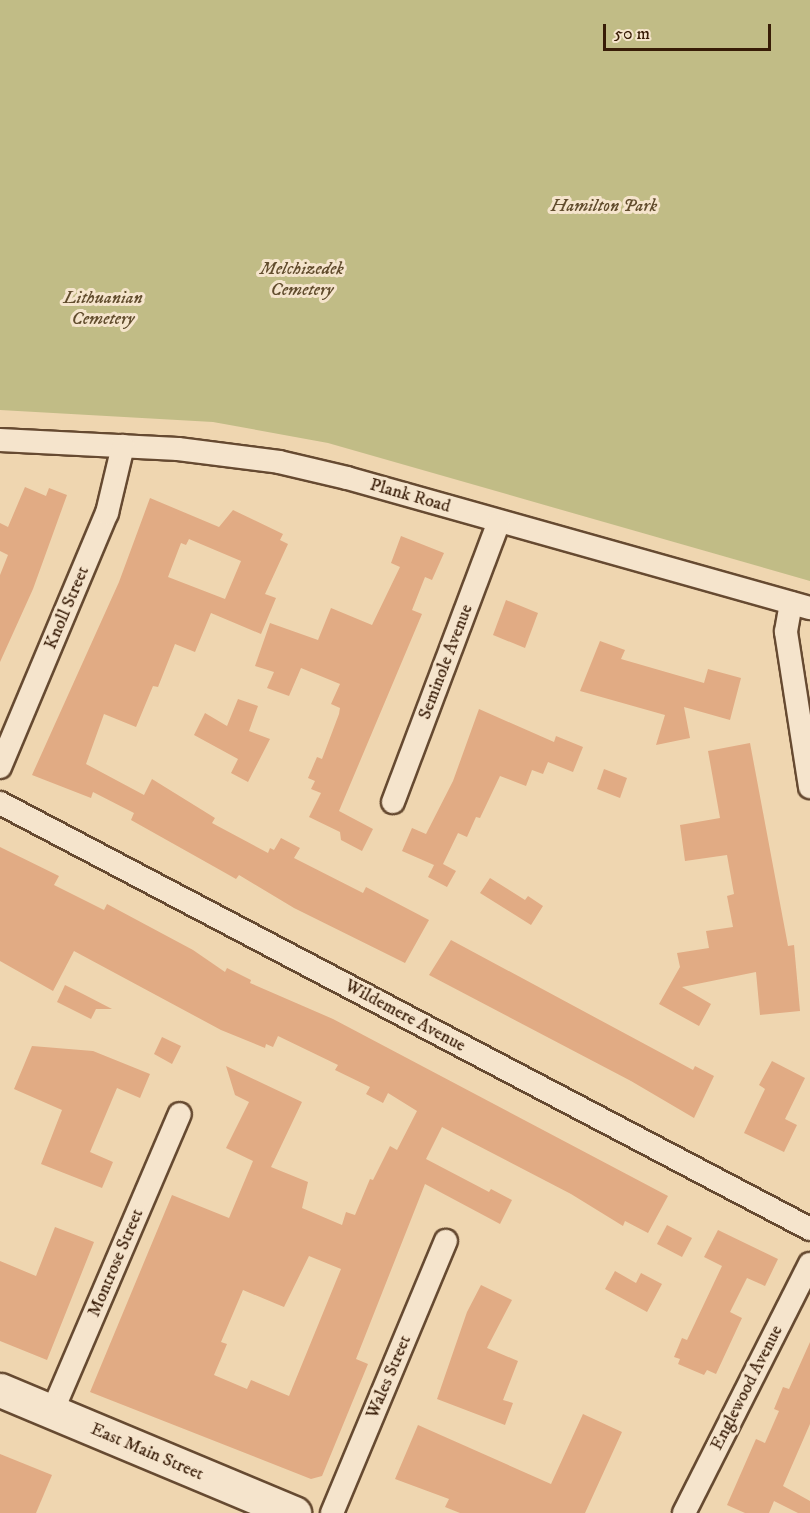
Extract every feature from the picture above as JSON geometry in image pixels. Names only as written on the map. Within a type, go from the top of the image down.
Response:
[{"type":"main road","name":"East Main Street","points":[[0,1390],[248,1504],[294,1513]]},
{"type":"street","name":"Plank Road","points":[[0,440],[123,446],[279,462],[801,605]]},
{"type":"street","name":"Knoll Street","points":[[0,767],[107,513],[123,446]]},
{"type":"street","name":"Seminole Avenue","points":[[393,802],[499,522]]},
{"type":"street","points":[[801,605],[786,632],[810,787]]},
{"type":"street","name":"Wildemere Avenue","points":[[0,803],[810,1229]]},
{"type":"street","name":"Montrose Street","points":[[52,1412],[180,1114]]},
{"type":"street","name":"Wales Street","points":[[332,1513],[446,1241]]},
{"type":"street","name":"Englewood Avenue","points":[[684,1513],[810,1264]]},
{"type":"green space","name":"Hamilton Park","points":[[0,0],[810,0],[810,581],[328,443],[213,422],[0,410]]},
{"type":"building","points":[[25,487],[46,496],[49,488],[67,495],[33,589],[0,662],[0,575],[8,555],[0,551],[0,523],[8,527]]},
{"type":"building","points":[[150,498],[219,527],[233,510],[283,534],[280,540],[288,544],[265,594],[276,598],[261,634],[211,613],[195,652],[175,644],[158,687],[153,686],[136,727],[104,714],[86,764],[144,795],[152,779],[215,818],[212,823],[268,853],[270,848],[274,850],[281,838],[300,848],[294,858],[363,893],[366,887],[429,920],[405,963],[294,908],[239,875],[236,879],[131,820],[134,813],[93,792],[91,798],[32,775],[119,582]],"holes":[[[189,539],[241,561],[225,599],[168,577],[181,543],[186,545]]]},
{"type":"building","points":[[401,536],[444,553],[432,580],[425,577],[412,610],[422,614],[339,811],[373,829],[362,851],[341,840],[340,832],[309,817],[321,793],[311,789],[315,781],[308,778],[317,757],[322,759],[339,714],[340,708],[331,704],[340,684],[301,668],[289,696],[267,688],[274,672],[255,666],[270,623],[318,640],[331,608],[372,625],[400,567],[391,563]]},
{"type":"building","points":[[506,600],[538,613],[525,648],[493,635]]},
{"type":"building","points":[[600,641],[625,650],[621,659],[704,683],[708,669],[741,678],[730,720],[684,707],[690,738],[656,745],[665,715],[580,691]]},
{"type":"building","points":[[238,699],[258,706],[249,731],[270,739],[248,782],[231,773],[238,759],[194,735],[205,713],[227,726]]},
{"type":"building","points":[[479,709],[554,742],[556,736],[583,747],[573,772],[548,762],[543,774],[532,770],[526,786],[500,776],[480,818],[476,817],[467,837],[458,833],[443,864],[456,871],[447,887],[428,877],[434,865],[402,851],[412,828],[426,834],[453,781]]},
{"type":"building","points":[[750,743],[788,946],[794,945],[800,1011],[760,1015],[756,972],[682,987],[711,1004],[699,1026],[659,1004],[680,967],[677,953],[709,948],[706,931],[733,927],[727,896],[734,894],[727,855],[685,861],[680,825],[720,818],[708,751]]},
{"type":"building","points":[[604,769],[627,778],[620,798],[597,789]]},
{"type":"building","points":[[0,847],[59,876],[54,885],[104,910],[107,904],[193,950],[225,972],[227,968],[251,980],[250,983],[333,1019],[668,1196],[648,1233],[625,1221],[623,1226],[571,1194],[442,1127],[426,1159],[489,1192],[491,1189],[512,1200],[500,1224],[425,1184],[356,1359],[368,1364],[322,1476],[311,1479],[90,1392],[172,1195],[229,1218],[253,1161],[226,1148],[249,1102],[235,1095],[226,1066],[302,1102],[271,1167],[308,1182],[302,1208],[342,1225],[346,1212],[355,1215],[370,1179],[373,1180],[390,1146],[397,1150],[417,1111],[388,1093],[383,1103],[366,1094],[370,1087],[335,1070],[338,1065],[278,1036],[273,1047],[266,1044],[265,1048],[221,1030],[74,951],[53,991],[0,961]],"holes":[[[309,1256],[341,1269],[289,1396],[251,1380],[247,1389],[214,1375],[227,1344],[221,1342],[243,1290],[284,1307]]]},
{"type":"building","points":[[490,878],[525,900],[528,896],[543,906],[531,925],[480,893]]},
{"type":"building","points":[[451,940],[693,1070],[695,1066],[714,1076],[694,1118],[631,1081],[429,975]]},
{"type":"building","points":[[65,985],[112,1009],[96,1009],[91,1019],[57,1002]]},
{"type":"building","points":[[162,1037],[181,1046],[172,1064],[154,1054]]},
{"type":"building","points":[[32,1046],[93,1051],[150,1074],[140,1098],[117,1088],[90,1152],[113,1162],[102,1188],[41,1164],[62,1110],[14,1089]]},
{"type":"building","points":[[772,1061],[805,1078],[785,1119],[797,1125],[784,1152],[744,1133],[765,1089],[759,1085]]},
{"type":"building","points":[[667,1225],[692,1238],[682,1257],[657,1244]]},
{"type":"building","points":[[55,1227],[94,1242],[47,1360],[0,1341],[0,1261],[36,1276]]},
{"type":"building","points":[[718,1230],[778,1259],[765,1286],[747,1278],[730,1312],[742,1318],[716,1374],[707,1370],[704,1375],[678,1364],[680,1359],[674,1357],[682,1338],[687,1340],[722,1266],[704,1257]]},
{"type":"building","points":[[615,1271],[636,1283],[641,1273],[662,1284],[647,1312],[605,1289]]},
{"type":"building","points":[[481,1285],[512,1300],[487,1348],[518,1361],[503,1400],[513,1403],[505,1425],[437,1399],[467,1312]]},
{"type":"building","points":[[810,1342],[810,1424],[783,1486],[810,1501],[810,1513],[798,1513],[774,1501],[769,1513],[745,1513],[727,1505],[756,1439],[765,1443],[779,1411],[774,1409],[783,1387],[789,1389]]},
{"type":"building","points":[[583,1414],[622,1432],[585,1513],[460,1513],[445,1507],[449,1499],[395,1479],[418,1425],[551,1484]]},
{"type":"building","points":[[0,1454],[52,1475],[36,1513],[0,1513]]},
{"type":"park label","name":"Melchizedek Cemetery","points":[[302,280]]},
{"type":"park label","name":"Lithuanian Cemetery","points":[[103,309]]}]
